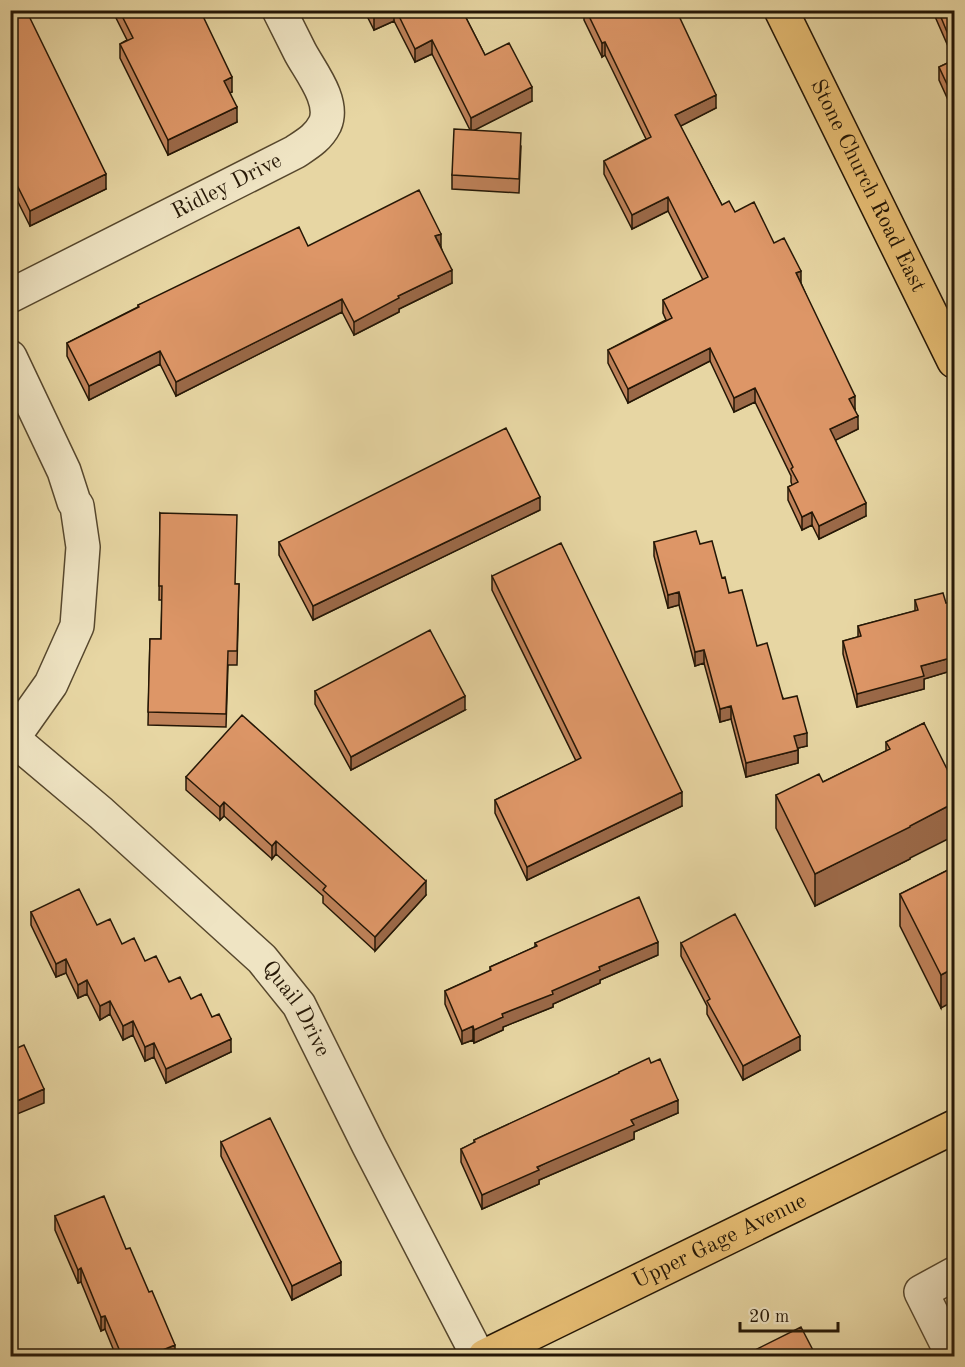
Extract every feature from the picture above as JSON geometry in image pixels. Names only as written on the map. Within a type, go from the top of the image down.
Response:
[{"type":"main road","name":"Stone Church Road East","points":[[781,10],[954,361]]},
{"type":"main road","name":"Upper Gage Avenue","points":[[485,1356],[954,1127]]},
{"type":"street","name":"Ridley Drive","points":[[10,296],[295,152],[315,139],[326,122],[327,105],[317,79],[301,54],[279,10]]},
{"type":"street","points":[[10,357],[64,471],[77,506],[83,547],[77,626],[51,684],[12,741]]},
{"type":"street","name":"Quail Drive","points":[[12,741],[101,813],[262,959],[299,1005],[364,1137],[478,1356]]},
{"type":"street","points":[[953,1356],[921,1292],[954,1274]]},
{"type":"building","points":[[10,10],[26,10],[106,174],[30,211],[10,171]]},
{"type":"building","points":[[119,10],[200,10],[232,77],[224,81],[237,107],[168,140],[120,44],[133,38]]},
{"type":"building","points":[[371,10],[387,10],[374,17]]},
{"type":"building","points":[[396,10],[462,10],[485,55],[509,43],[532,87],[471,118],[432,40],[415,49]]},
{"type":"building","points":[[586,10],[673,10],[675,15],[678,14],[716,95],[675,115],[722,205],[729,201],[735,212],[754,202],[774,243],[784,238],[801,271],[796,273],[855,396],[849,399],[858,416],[830,429],[866,503],[819,526],[812,512],[802,517],[788,487],[798,482],[791,469],[793,467],[755,388],[734,398],[710,348],[628,389],[608,350],[672,318],[663,300],[708,277],[668,197],[632,215],[604,161],[651,137],[605,42],[602,43]]},
{"type":"building","points":[[938,10],[954,10],[954,49]]},
{"type":"building","points":[[954,60],[954,99],[939,67]]},
{"type":"building","points":[[454,129],[521,133],[519,179],[452,175]]},
{"type":"building","points":[[419,190],[441,234],[435,236],[452,270],[398,296],[399,298],[354,322],[342,299],[176,382],[160,351],[89,386],[67,343],[139,307],[138,305],[299,227],[308,246]]},
{"type":"building","points":[[506,428],[540,497],[313,606],[279,542]]},
{"type":"building","points":[[160,513],[237,515],[235,584],[239,584],[237,651],[228,651],[226,714],[148,712],[150,639],[161,639]]},
{"type":"building","points":[[696,531],[700,544],[712,541],[722,578],[725,577],[729,593],[742,590],[757,646],[767,643],[783,699],[797,696],[807,733],[794,736],[798,750],[746,763],[731,706],[720,709],[704,650],[695,652],[679,592],[668,595],[654,542]]},
{"type":"building","points":[[561,543],[682,792],[527,867],[495,800],[581,758],[492,576]]},
{"type":"building","points":[[943,593],[946,603],[954,601],[954,657],[921,666],[924,676],[857,694],[843,641],[861,636],[858,626],[918,610],[915,600]]},
{"type":"building","points":[[430,630],[465,696],[351,757],[315,691]]},
{"type":"building","points":[[242,715],[426,881],[375,937],[323,890],[326,886],[276,841],[272,846],[224,802],[220,807],[186,777]]},
{"type":"building","points":[[924,723],[954,783],[954,803],[815,874],[776,795],[819,774],[823,782],[890,749],[886,742]]},
{"type":"building","points":[[954,867],[954,968],[941,975],[900,894]]},
{"type":"building","points":[[79,889],[97,925],[110,919],[122,944],[134,938],[145,961],[156,956],[169,982],[180,977],[191,999],[201,994],[212,1017],[219,1014],[231,1039],[166,1069],[154,1043],[145,1047],[133,1021],[123,1026],[110,1001],[100,1006],[87,980],[78,985],[66,959],[56,964],[31,912]]},
{"type":"building","points":[[639,897],[658,942],[599,967],[600,970],[552,991],[553,994],[502,1014],[503,1017],[474,1030],[473,1026],[462,1031],[445,991],[537,946],[535,943]]},
{"type":"building","points":[[735,914],[800,1036],[743,1066],[707,1001],[710,999],[681,943]]},
{"type":"building","points":[[24,1045],[44,1089],[10,1104],[10,1051]]},
{"type":"building","points":[[649,1058],[651,1063],[660,1059],[678,1100],[631,1120],[634,1125],[537,1167],[539,1170],[482,1195],[461,1149],[475,1142],[474,1140]]},
{"type":"building","points":[[270,1118],[341,1262],[292,1286],[221,1142]]},
{"type":"building","points":[[104,1196],[126,1249],[130,1248],[149,1292],[152,1291],[175,1345],[148,1356],[122,1356],[105,1316],[101,1317],[81,1268],[78,1270],[55,1216]]},
{"type":"building","points":[[801,1327],[816,1356],[759,1356],[755,1350]]},
{"type":"building","points":[[10,1339],[18,1356],[10,1356]]}]
